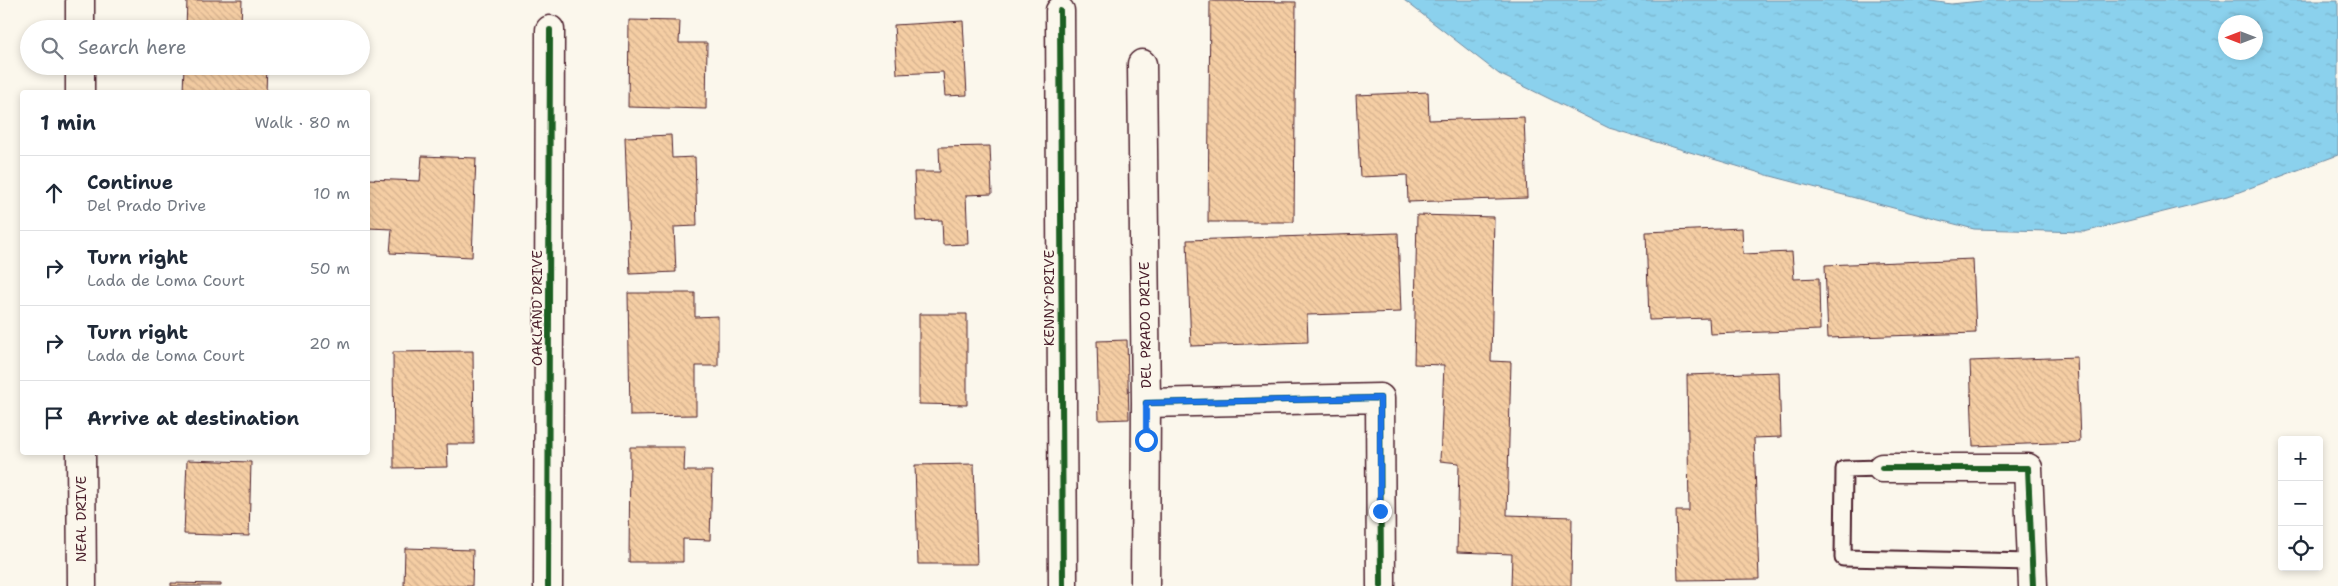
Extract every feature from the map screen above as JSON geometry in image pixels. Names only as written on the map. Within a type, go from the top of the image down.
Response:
[{"type":"street","points":[[80,0],[80,20]]},
{"type":"street","name":"KENNY DRIVE","points":[[1060,11],[1062,586]]},
{"type":"street","name":"OAKLAND DRIVE","points":[[548,586],[550,30]]},
{"type":"street","name":"DEL PRADO DRIVE","points":[[1142,64],[1146,403],[1145,586]]},
{"type":"street","points":[[80,75],[80,90]]},
{"type":"street","points":[[1146,403],[1380,398],[1381,586]]},
{"type":"street","name":"NEAL DRIVE","points":[[81,455],[82,586]]},
{"type":"street","points":[[1882,468],[2028,468],[2032,574]]},
{"type":"lane","points":[[1882,468],[1844,469],[1843,558],[2032,574]]},
{"type":"water","points":[[1404,0],[1924,0],[1951,4],[1991,0],[2338,0],[2338,155],[2231,195],[2084,232],[1974,229],[1767,175],[1609,128],[1499,74]]},
{"type":"building","points":[[187,0],[242,0],[241,20],[186,20]]},
{"type":"building","points":[[1210,1],[1296,2],[1294,222],[1208,222]]},
{"type":"building","points":[[629,20],[680,21],[679,43],[707,43],[706,109],[628,107]]},
{"type":"building","points":[[963,21],[967,95],[945,96],[943,72],[897,74],[894,25]]},
{"type":"building","points":[[184,75],[267,75],[266,90],[183,90]]},
{"type":"building","points":[[1428,92],[1429,120],[1524,117],[1527,198],[1408,202],[1407,175],[1360,177],[1356,95]]},
{"type":"building","points":[[671,135],[672,158],[695,157],[697,226],[674,227],[676,272],[630,274],[625,137]]},
{"type":"building","points":[[990,146],[992,194],[966,195],[968,244],[943,245],[942,220],[916,221],[914,172],[940,172],[939,147]]},
{"type":"building","points":[[422,156],[476,158],[472,257],[390,253],[392,229],[370,228],[370,179],[420,181]]},
{"type":"building","points":[[1417,215],[1494,217],[1491,361],[1511,362],[1507,515],[1572,517],[1571,586],[1511,586],[1512,554],[1457,552],[1459,463],[1440,461],[1444,365],[1414,364]]},
{"type":"building","points":[[1742,228],[1743,254],[1792,252],[1794,279],[1819,278],[1820,330],[1710,334],[1709,318],[1649,320],[1646,232]]},
{"type":"building","points":[[1398,233],[1401,312],[1307,315],[1308,342],[1191,346],[1187,240]]},
{"type":"building","points":[[1973,259],[1976,333],[1828,338],[1825,265]]},
{"type":"building","points":[[628,293],[695,293],[695,317],[718,316],[718,366],[696,366],[696,415],[630,416]]},
{"type":"building","points":[[919,314],[967,314],[967,405],[919,404]]},
{"type":"building","points":[[1127,340],[1129,419],[1099,420],[1097,341]]},
{"type":"building","points":[[473,351],[474,444],[447,444],[448,467],[394,468],[393,352]]},
{"type":"building","points":[[2077,357],[2080,442],[1973,446],[1970,361]]},
{"type":"building","points":[[1779,372],[1781,437],[1754,438],[1759,579],[1678,580],[1676,511],[1689,511],[1687,375]]},
{"type":"building","points":[[630,447],[685,447],[684,471],[712,471],[710,540],[683,539],[683,562],[629,562]]},
{"type":"building","points":[[187,460],[251,462],[249,536],[184,534]]},
{"type":"building","points":[[974,464],[977,564],[918,564],[915,465]]},
{"type":"building","points":[[405,548],[473,550],[472,586],[404,586]]},
{"type":"building","points":[[171,583],[221,584],[221,586],[171,586]]},
{"type":"cycle path","points":[[1060,11],[1063,586]]},
{"type":"cycle path","points":[[548,586],[550,30]]},
{"type":"cycle path","points":[[1146,403],[1380,398],[1381,586]]},
{"type":"cycle path","points":[[1882,468],[2028,468],[2033,586]]},
{"type":"route","points":[[1146,440],[1146,403],[1380,398],[1380,511]]}]
